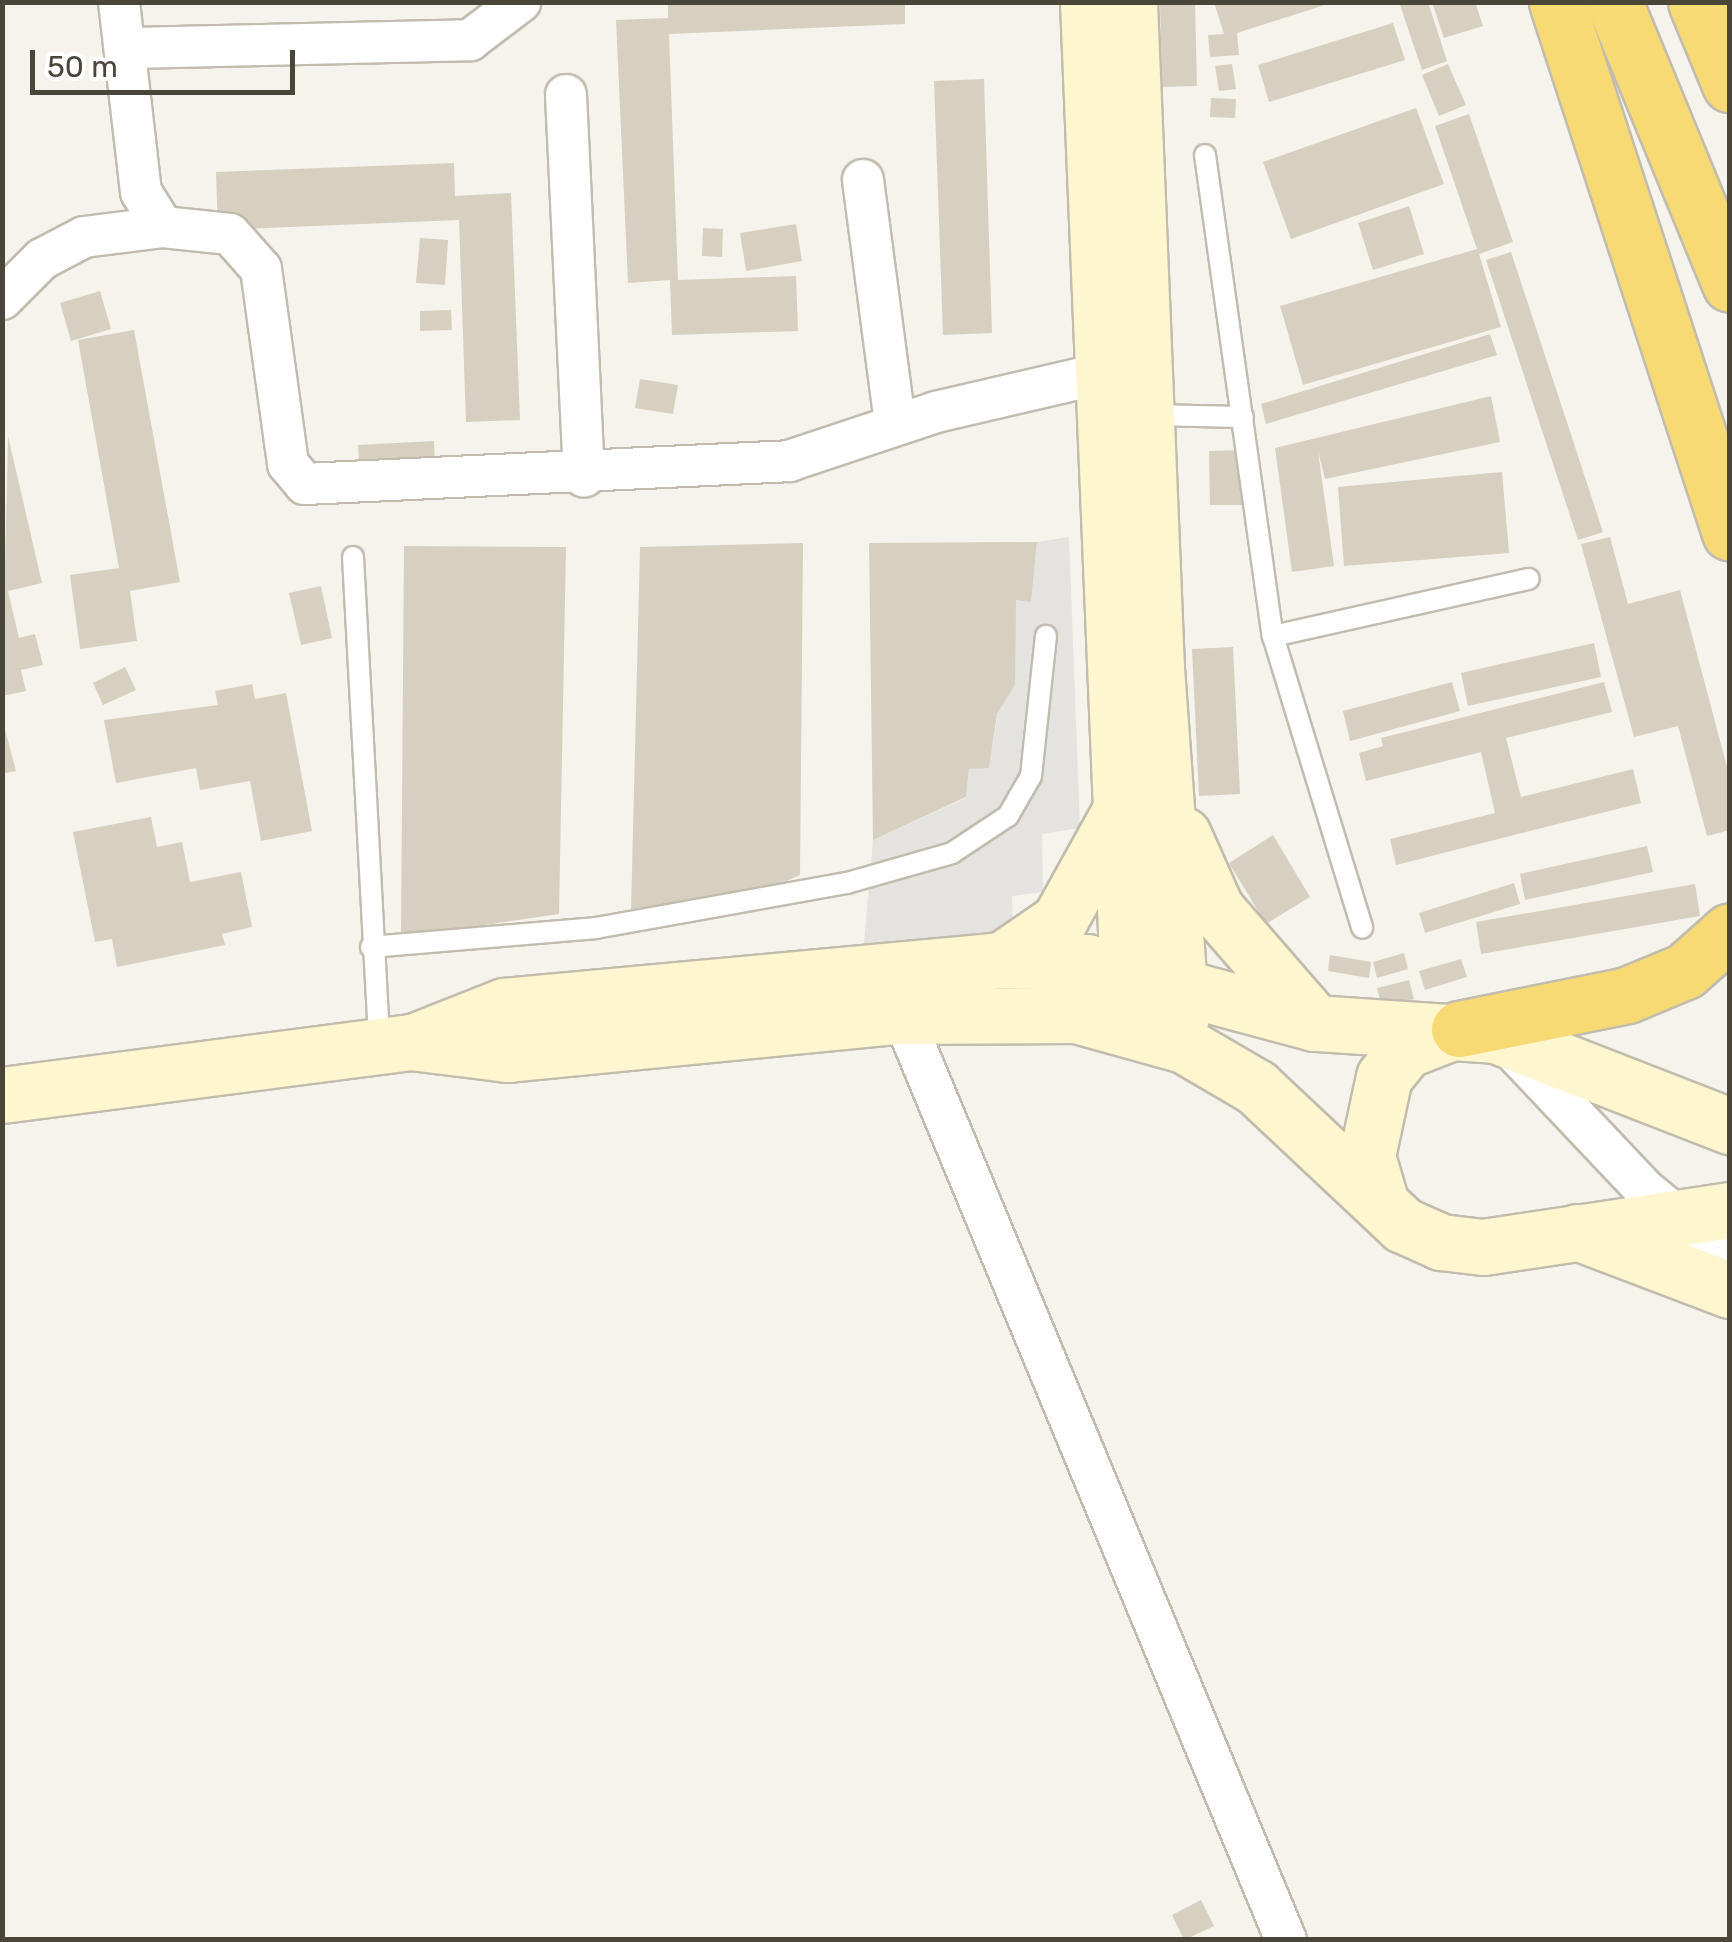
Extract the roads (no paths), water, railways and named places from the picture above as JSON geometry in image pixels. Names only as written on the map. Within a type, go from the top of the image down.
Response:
[{"type":"highway","points":[[1557,2],[1730,533]]},
{"type":"highway","points":[[1614,2],[1730,284]]},
{"type":"highway","points":[[1696,2],[1730,84]]},
{"type":"highway","points":[[1718,2],[1730,24]]},
{"type":"highway","points":[[1478,1032],[1627,995],[1685,971],[1730,930]]},
{"type":"street","points":[[120,2],[130,48],[136,166],[163,226]]},
{"type":"street","points":[[130,48],[419,21],[470,40],[520,2]]},
{"type":"street","points":[[1088,2],[1144,806],[1179,983],[1184,1045]]},
{"type":"street","points":[[1118,400],[1128,2]]},
{"type":"street","points":[[566,95],[584,477]]},
{"type":"street","points":[[862,180],[895,424]]},
{"type":"street","points":[[2,299],[42,259],[84,237],[163,226],[230,234],[261,269],[288,464],[306,484],[584,477],[789,461],[895,424],[1118,400]]},
{"type":"street","points":[[2,1095],[395,1044],[508,1054],[894,994],[1002,960],[1059,921],[1144,806]]},
{"type":"street","points":[[1131,1026],[1127,969],[1144,806]]},
{"type":"street","points":[[1144,806],[1216,909],[1314,1022]]},
{"type":"street","points":[[1002,960],[1127,969],[1314,1022],[1478,1032],[1730,1126]]},
{"type":"street","points":[[894,994],[1131,1026],[1184,1045],[1256,1087],[1379,1197],[1403,1225],[1441,1242],[1483,1246],[1673,1215],[1730,1210]]},
{"type":"street","points":[[894,994],[1286,1940]]},
{"type":"street","points":[[1379,1197],[1367,1156],[1384,1077],[1406,1050],[1478,1032]]},
{"type":"street","points":[[1478,1032],[1673,1215],[1730,1259]]},
{"type":"street","points":[[1574,1231],[1730,1290]]},
{"type":"lane","points":[[1204,154],[1273,636],[1362,928]]},
{"type":"lane","points":[[1118,400],[1243,417]]},
{"type":"lane","points":[[354,557],[371,947],[395,1044]]},
{"type":"lane","points":[[1273,636],[1529,578]]},
{"type":"lane","points":[[371,947],[596,928],[848,883],[952,853],[1008,816],[1031,776],[1046,636]]}]
